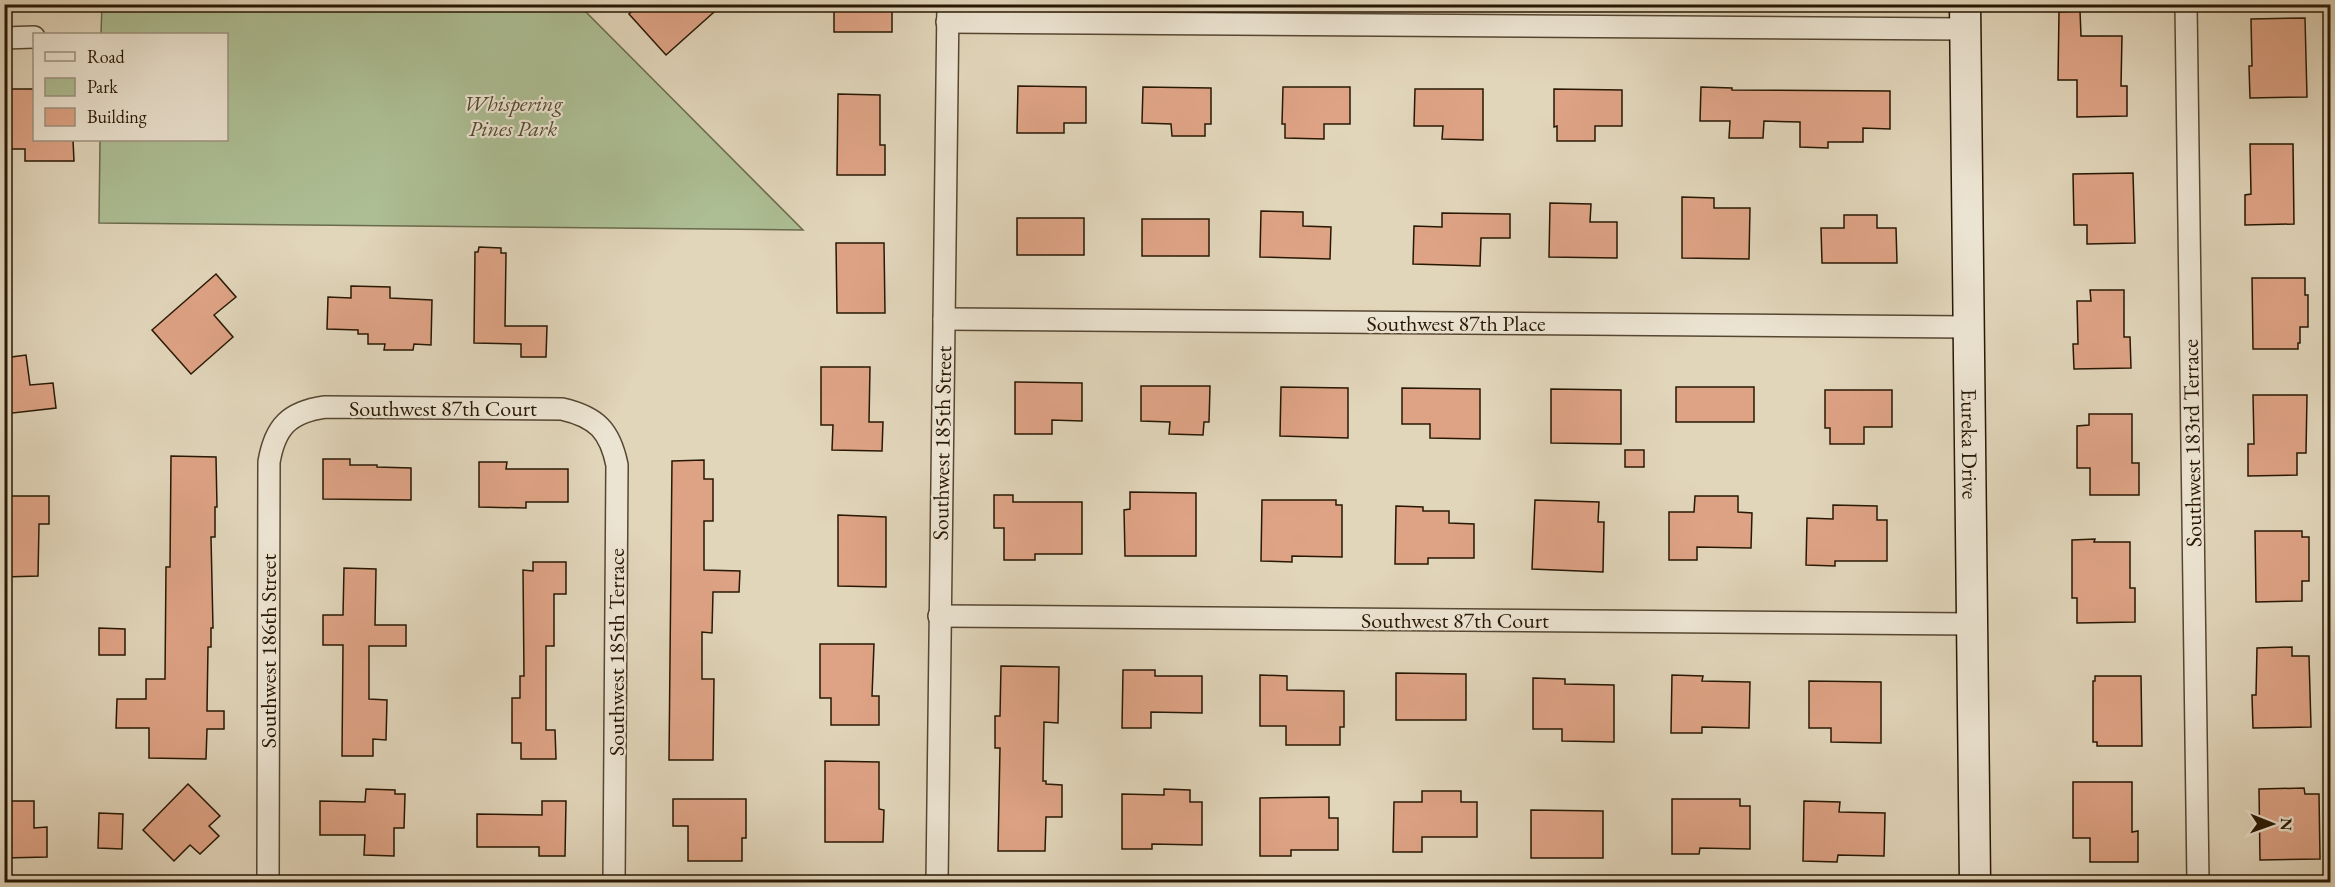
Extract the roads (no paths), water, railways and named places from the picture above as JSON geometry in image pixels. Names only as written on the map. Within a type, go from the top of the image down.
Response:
[{"type":"main road","name":"Eureka Drive","points":[[1965,17],[1975,882]]},
{"type":"street","name":"Southwest 183rd Terrace","points":[[2186,4],[2198,882]]},
{"type":"street","points":[[947,13],[1965,17]]},
{"type":"street","name":"Southwest 185th Street","points":[[937,882],[947,13]]},
{"type":"street","points":[[4,38],[33,38]]},
{"type":"street","name":"Southwest 87th Place","points":[[944,319],[1968,327]]},
{"type":"street","name":"Southwest 87th Court","points":[[285,423],[312,409],[326,407],[562,409],[589,417],[600,425]]},
{"type":"street","name":"Southwest 186th Street","points":[[268,882],[269,462],[276,434],[285,423]]},
{"type":"street","name":"Southwest 185th Terrace","points":[[600,425],[614,450],[618,465],[614,882]]},
{"type":"street","name":"Southwest 87th Court","points":[[939,616],[1972,624]]},
{"type":"park label","name":"Whispering Pines Park","points":[[513,116]]}]
